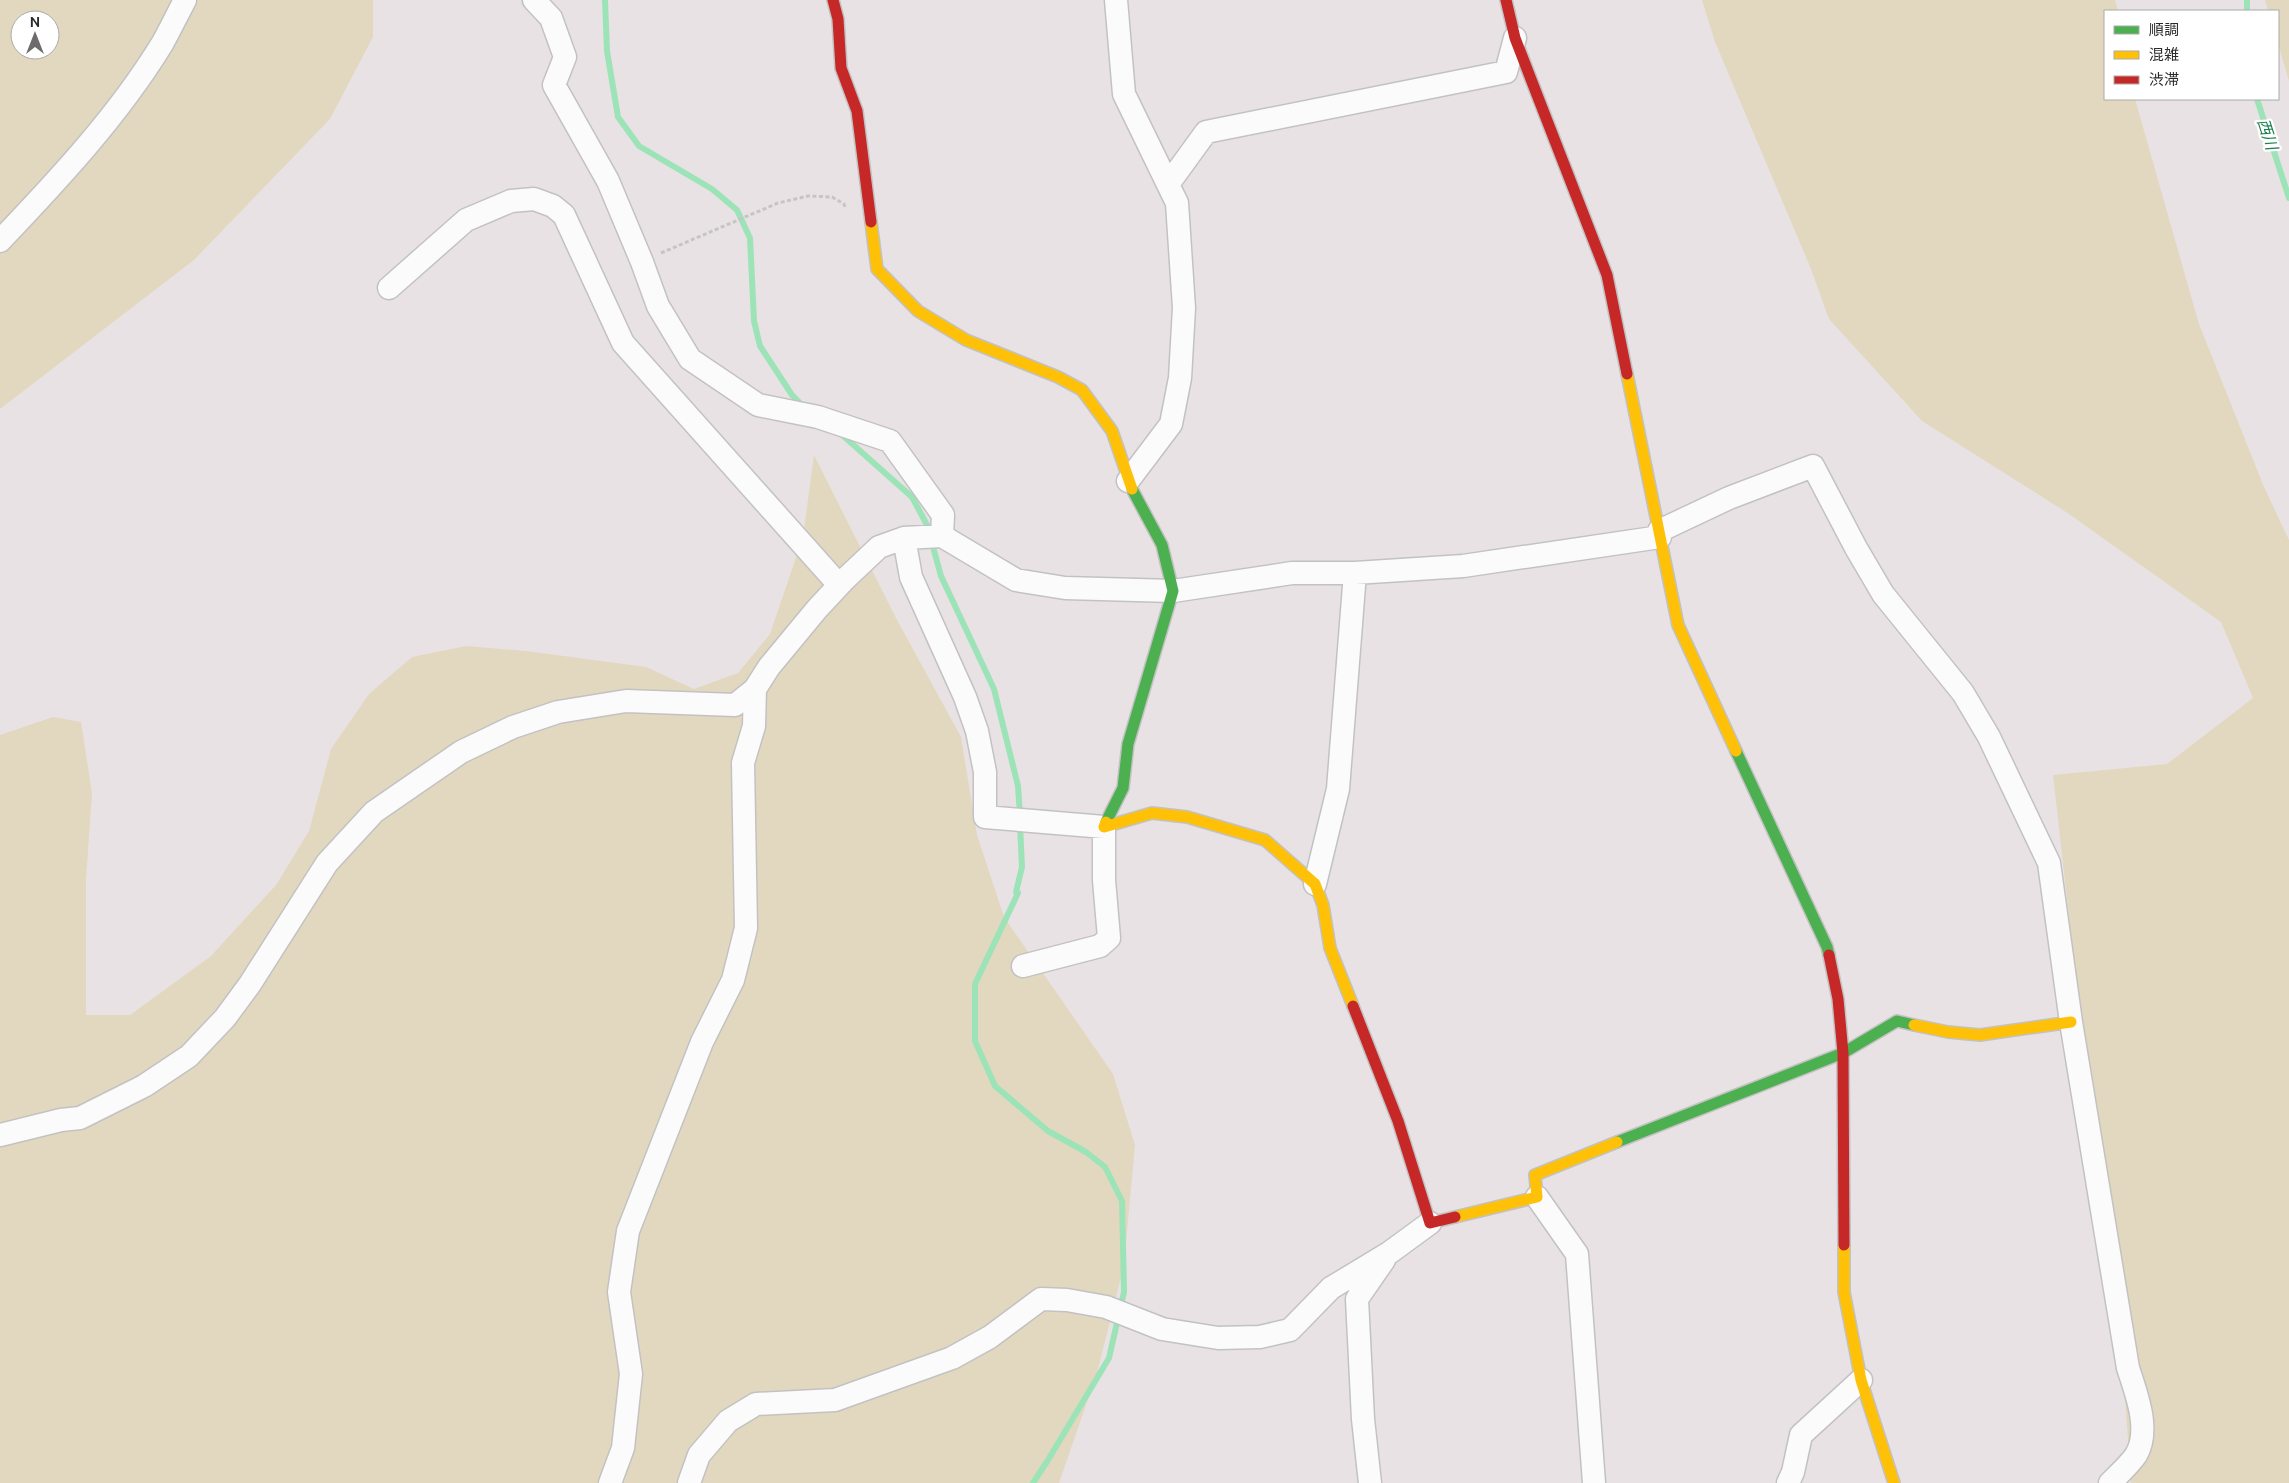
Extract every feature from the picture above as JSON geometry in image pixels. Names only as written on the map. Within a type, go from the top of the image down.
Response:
[{"type":"street","points":[[0,241],[122,103],[162,44],[184,0]]},
{"type":"street","points":[[534,0],[551,18],[565,57],[554,86],[608,181],[658,306],[690,359],[758,405],[818,418],[890,441],[943,515],[942,536]]},
{"type":"street","points":[[833,0],[838,19],[841,68],[857,111],[877,269],[918,311],[966,340],[1058,376],[1082,390],[1112,431],[1128,480],[1162,545],[1173,591],[1128,744],[1123,788],[1104,827],[1104,880],[1109,938],[1100,946],[1023,966]]},
{"type":"street","points":[[1116,0],[1124,94],[1169,183],[1177,203],[1184,308],[1180,378],[1171,424],[1128,480]]},
{"type":"street","points":[[1506,0],[1514,38],[1607,275],[1678,625],[1827,947],[1838,999],[1843,1053],[1844,1292],[1861,1380],[1894,1483]]},
{"type":"street","points":[[1169,183],[1206,132],[1506,72],[1514,38]]},
{"type":"street","points":[[389,288],[466,220],[511,202],[534,199],[553,206],[564,215],[623,343],[839,585]]},
{"type":"street","points":[[0,1135],[61,1120],[80,1118],[144,1086],[189,1056],[225,1018],[250,984],[327,863],[374,812],[462,752],[512,727],[558,712],[626,701],[735,704],[755,689],[769,667],[817,609],[879,547],[904,538],[942,536],[1016,580],[1065,588],[1173,591],[1292,573],[1355,573],[1463,566],[1659,534],[1729,498],[1813,466],[1856,548],[1883,594],[1963,693],[1989,737],[2049,862],[2071,1022],[2128,1368],[2142,1412],[2141,1442],[2136,1454],[2110,1483]]},
{"type":"street","points":[[904,538],[911,577],[965,697],[977,731],[985,772],[985,817],[1104,827],[1152,812],[1187,816],[1265,840],[1314,884],[1323,905],[1330,948],[1398,1121],[1430,1223]]},
{"type":"street","points":[[1314,884],[1338,789],[1355,573]]},
{"type":"street","points":[[610,1483],[623,1448],[631,1374],[618,1292],[628,1231],[702,1042],[733,980],[746,928],[743,763],[754,726],[755,689]]},
{"type":"street","points":[[1594,1483],[1576,1254],[1538,1197],[1535,1175],[1843,1053],[1897,1022],[1948,1032],[1980,1035],[2071,1022]]},
{"type":"street","points":[[689,1483],[699,1455],[728,1420],[756,1404],[835,1400],[952,1358],[990,1337],[1041,1300],[1066,1300],[1106,1307],[1162,1329],[1218,1338],[1260,1337],[1290,1330],[1331,1288],[1389,1252],[1430,1223],[1538,1197]]},
{"type":"street","points":[[1370,1483],[1357,1300],[1389,1252]]},
{"type":"street","points":[[1788,1483],[1793,1472],[1801,1435],[1861,1380]]},
{"type":"path","points":[[642,262],[778,203],[808,196],[832,197],[844,204],[845,210]]},
{"type":"shaded area","points":[[0,0],[373,0],[373,37],[330,119],[194,260],[0,409]]},
{"type":"shaded area","points":[[1702,0],[2115,0],[2118,10],[2104,10],[2104,100],[2135,100],[2199,324],[2264,487],[2289,540],[2289,1483],[2131,1483],[2113,1226],[2080,1014],[2053,775],[2167,764],[2253,698],[2221,622],[2069,514],[1922,421],[1829,319],[1811,269],[1715,42]]},
{"type":"shaded area","points":[[2265,0],[2289,0],[2289,81],[2279,47],[2279,10],[2268,10]]},
{"type":"shaded area","points":[[814,455],[896,618],[961,737],[977,835],[1004,917],[1113,1074],[1135,1145],[1124,1265],[1097,1373],[1059,1483],[0,1483],[0,735],[53,717],[81,722],[92,793],[86,880],[86,1015],[130,1015],[211,956],[276,885],[309,831],[331,749],[369,694],[412,657],[466,646],[526,651],[646,667],[694,689],[738,673],[770,634],[803,537]]},
{"type":"waterway","points":[[605,0],[607,51],[618,117],[639,146],[712,189],[737,210],[750,238],[754,321],[760,346],[792,395],[804,407]]},
{"type":"waterway","name":"西川","points":[[2247,0],[2247,10]]},
{"type":"waterway","name":"西川","points":[[2257,100],[2289,198]]},
{"type":"waterway","points":[[840,433],[912,497],[927,525],[941,576],[994,689],[1018,786],[1020,815]]},
{"type":"waterway","points":[[1020,825],[1022,867],[1016,892],[1018,893],[975,984],[975,1041],[995,1086],[1048,1131],[1086,1152],[1105,1167],[1122,1201],[1124,1292],[1109,1358],[1033,1483]]},
{"type":"traffic: fast","points":[[1106,822],[1123,788],[1128,744],[1173,591],[1162,545],[1132,489]]},
{"type":"traffic: fast","points":[[1736,751],[1829,955]]},
{"type":"traffic: fast","points":[[1617,1142],[1843,1053],[1897,1021],[1914,1025]]},
{"type":"traffic: slow","points":[[871,222],[877,269],[918,311],[966,340],[1058,377],[1082,390],[1112,431],[1132,489]]},
{"type":"traffic: slow","points":[[1627,374],[1678,625],[1736,751]]},
{"type":"traffic: slow","points":[[1106,822],[1104,827],[1152,813],[1187,817],[1265,840],[1315,884],[1323,905],[1330,948],[1353,1006]]},
{"type":"traffic: slow","points":[[1914,1025],[1948,1032],[1980,1035],[2071,1022]]},
{"type":"traffic: slow","points":[[1455,1217],[1537,1197],[1535,1175],[1617,1142]]},
{"type":"traffic: slow","points":[[1844,1245],[1844,1292],[1861,1380],[1894,1483]]},
{"type":"traffic: jam","points":[[833,0],[838,19],[841,68],[857,111],[871,222]]},
{"type":"traffic: jam","points":[[1506,0],[1515,38],[1607,275],[1627,374]]},
{"type":"traffic: jam","points":[[1829,955],[1838,999],[1843,1053],[1844,1245]]},
{"type":"traffic: jam","points":[[1353,1006],[1398,1121],[1430,1223],[1455,1217]]}]
